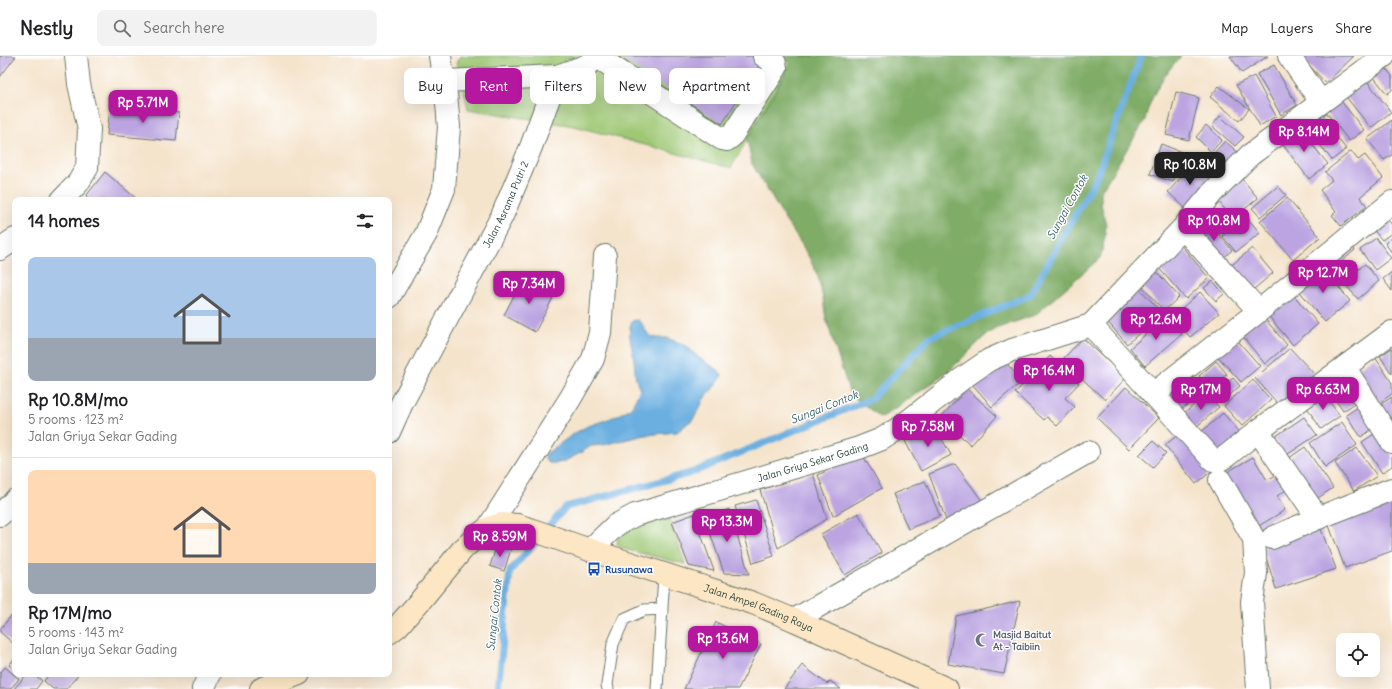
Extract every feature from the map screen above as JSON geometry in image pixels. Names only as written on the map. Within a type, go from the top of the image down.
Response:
[{"type":"main road","name":"Jalan Ampel Gading Raya","points":[[488,528],[502,524],[518,525],[664,575],[753,603],[947,689]]},
{"type":"main road","points":[[392,631],[420,601],[462,550],[488,528]]},
{"type":"main road","points":[[261,689],[291,677]]},
{"type":"main road","points":[[304,677],[306,689]]},
{"type":"street","points":[[65,197],[78,183],[87,168],[89,128],[79,84],[76,56]]},
{"type":"street","points":[[440,56],[442,68]]},
{"type":"street","points":[[580,68],[586,66],[597,57],[722,139],[727,140],[731,137],[776,68],[775,63],[764,56]]},
{"type":"street","points":[[1289,56],[1321,102]]},
{"type":"street","name":"Jalan Griya Sekar Gading","points":[[590,550],[616,525],[635,515],[851,450],[882,439],[902,426],[963,378],[989,360],[1012,350],[1091,325],[1183,228],[1213,192],[1250,155],[1384,56]]},
{"type":"street","points":[[457,81],[530,77]]},
{"type":"street","points":[[392,292],[426,234],[444,189],[449,127],[448,104]]},
{"type":"street","name":"Jalan Asrama Putri 2","points":[[392,425],[405,396],[502,216],[534,141],[547,104]]},
{"type":"street","points":[[1153,394],[1259,311],[1392,202]]},
{"type":"street","points":[[1183,228],[1259,311]]},
{"type":"street","points":[[0,249],[12,241]]},
{"type":"street","points":[[488,528],[557,419],[592,359],[600,333],[605,256]]},
{"type":"street","points":[[1091,325],[1212,460],[1218,461],[1392,332]]},
{"type":"street","points":[[1345,368],[1392,442]]},
{"type":"street","points":[[1258,432],[1318,518]]},
{"type":"street","points":[[794,620],[1088,452]]},
{"type":"street","points":[[1220,480],[1254,539],[1256,573],[1252,602],[1258,689]]},
{"type":"street","points":[[1272,538],[1392,489]]},
{"type":"street","points":[[12,503],[0,515],[12,525]]},
{"type":"street","points":[[203,689],[209,677]]},
{"type":"lane","points":[[657,689],[664,575]]},
{"type":"lane","points":[[608,689],[613,644],[624,619],[644,610],[662,609]]},
{"type":"green space","points":[[460,56],[784,56],[791,63],[731,168],[574,126],[468,109],[467,104],[522,104],[522,68],[465,68],[465,94],[456,63]]},
{"type":"green space","points":[[784,56],[1181,56],[1158,86],[1150,102],[1145,120],[1101,191],[1101,204],[1106,225],[1100,258],[1035,315],[995,329],[985,336],[952,368],[881,418],[850,394],[826,319],[818,277],[799,240],[787,223],[752,164],[747,139],[791,63]]},
{"type":"green space","points":[[669,518],[685,564],[624,549],[617,545],[622,531]]},
{"type":"water","points":[[638,320],[647,333],[651,336],[656,338],[667,338],[688,347],[699,358],[718,370],[722,375],[719,381],[703,400],[693,419],[677,432],[645,435],[603,445],[591,446],[563,462],[549,463],[545,459],[546,454],[567,439],[588,426],[625,412],[634,403],[640,390],[636,376],[630,328],[632,321]]},
{"type":"building","points":[[0,56],[16,56],[0,77]]},
{"type":"building","points":[[617,56],[754,56],[762,61],[758,68],[669,68],[669,90],[661,84],[661,68],[636,68]]},
{"type":"building","points":[[1230,56],[1268,56],[1242,73]]},
{"type":"building","points":[[1301,56],[1354,56],[1326,83]]},
{"type":"building","points":[[1381,62],[1392,76],[1392,90],[1387,94],[1369,71]]},
{"type":"building","points":[[1274,65],[1297,105],[1281,115],[1257,74]]},
{"type":"building","points":[[1254,76],[1276,116],[1260,126],[1236,85]]},
{"type":"building","points":[[1367,81],[1391,112],[1371,128],[1346,97]]},
{"type":"building","points":[[1219,86],[1249,109],[1239,121],[1210,97]]},
{"type":"building","points":[[1176,92],[1199,98],[1189,140],[1166,135]]},
{"type":"building","points":[[1337,96],[1364,130],[1349,141],[1322,107]]},
{"type":"building","points":[[691,104],[735,104],[722,124]]},
{"type":"building","points":[[110,107],[179,113],[176,141],[107,135]]},
{"type":"building","points":[[1314,108],[1346,149],[1332,160],[1299,119]]},
{"type":"building","points":[[1220,116],[1244,137],[1235,146],[1212,126]]},
{"type":"building","points":[[1392,120],[1392,155],[1384,160],[1367,139]]},
{"type":"building","points":[[1206,125],[1222,140],[1211,152],[1196,137]]},
{"type":"building","points":[[1298,127],[1328,164],[1309,179],[1280,141]]},
{"type":"building","points":[[1225,141],[1243,157],[1230,170],[1212,155]]},
{"type":"building","points":[[1161,144],[1184,153],[1173,182],[1150,174]]},
{"type":"building","points":[[1351,151],[1358,160],[1365,155],[1383,178],[1360,197],[1367,206],[1341,226],[1332,215],[1336,212],[1320,190],[1332,180],[1325,172]]},
{"type":"building","points":[[1193,164],[1212,181],[1186,209],[1168,192]]},
{"type":"building","points":[[105,172],[134,197],[87,197],[86,196]]},
{"type":"building","points":[[1238,174],[1258,198],[1233,219],[1213,195]]},
{"type":"building","points":[[1278,186],[1286,195],[1260,217],[1252,208]]},
{"type":"building","points":[[1287,198],[1320,237],[1293,260],[1260,221]]},
{"type":"building","points":[[1246,216],[1260,233],[1236,252],[1222,236]]},
{"type":"building","points":[[1386,217],[1392,225],[1392,233],[1382,240],[1372,228]]},
{"type":"building","points":[[1208,222],[1232,250],[1219,262],[1195,234]]},
{"type":"building","points":[[1376,238],[1391,258],[1375,270],[1360,250]]},
{"type":"building","points":[[1392,238],[1392,253],[1385,243]]},
{"type":"building","points":[[1180,244],[1209,278],[1186,299],[1156,265]]},
{"type":"building","points":[[1350,244],[1355,250],[1334,268],[1329,261]]},
{"type":"building","points":[[1252,248],[1273,273],[1248,294],[1227,269]]},
{"type":"building","points":[[1365,264],[1379,281],[1358,299],[1343,282]]},
{"type":"building","points":[[1321,266],[1350,301],[1325,322],[1296,287]]},
{"type":"building","points":[[1156,271],[1179,297],[1164,311],[1141,285]]},
{"type":"building","points":[[1392,272],[1392,291],[1383,279]]},
{"type":"building","points":[[523,278],[555,294],[535,332],[504,315]]},
{"type":"building","points":[[1213,281],[1224,294],[1216,301],[1204,288]]},
{"type":"building","points":[[1140,289],[1162,313],[1127,344],[1105,319]]},
{"type":"building","points":[[1200,292],[1219,313],[1190,337],[1172,317]]},
{"type":"building","points":[[1291,292],[1318,324],[1293,345],[1266,313]]},
{"type":"building","points":[[1261,314],[1287,345],[1265,364],[1239,332]]},
{"type":"building","points":[[1167,316],[1182,334],[1145,366],[1130,348]]},
{"type":"building","points":[[1232,334],[1260,366],[1241,382],[1213,351]]},
{"type":"building","points":[[1083,338],[1126,378],[1105,400],[1062,360]]},
{"type":"building","points":[[1290,348],[1315,375],[1280,406],[1255,378]]},
{"type":"building","points":[[1392,348],[1392,374],[1380,356]]},
{"type":"building","points":[[1050,356],[1079,383],[1065,398],[1075,407],[1057,426],[1047,417],[1044,420],[1015,393]]},
{"type":"building","points":[[1375,357],[1392,383],[1392,394],[1376,405],[1353,372]]},
{"type":"building","points":[[1002,358],[1022,381],[992,407],[972,384]]},
{"type":"building","points":[[1216,361],[1227,374],[1210,389],[1199,376]]},
{"type":"building","points":[[1188,371],[1204,390],[1181,410],[1165,391]]},
{"type":"building","points":[[1233,378],[1240,386],[1223,401],[1216,392]]},
{"type":"building","points":[[1253,380],[1271,400],[1242,426],[1224,406]]},
{"type":"building","points":[[1346,382],[1359,401],[1343,411],[1330,392]]},
{"type":"building","points":[[1126,387],[1159,418],[1129,449],[1097,418]]},
{"type":"building","points":[[967,389],[997,416],[971,445],[940,418]]},
{"type":"building","points":[[1207,394],[1219,407],[1195,428],[1183,414]]},
{"type":"building","points":[[1324,394],[1340,416],[1321,429],[1306,406]]},
{"type":"building","points":[[1392,397],[1392,419],[1386,422],[1376,407]]},
{"type":"building","points":[[1361,405],[1375,427],[1361,437],[1346,415]]},
{"type":"building","points":[[1223,413],[1242,435],[1216,458],[1197,436]]},
{"type":"building","points":[[1304,417],[1317,435],[1285,456],[1273,438]]},
{"type":"building","points":[[1342,422],[1357,445],[1325,467],[1310,443]]},
{"type":"building","points":[[934,425],[951,455],[921,471],[905,441]]},
{"type":"building","points":[[1183,431],[1214,469],[1196,484],[1165,445]]},
{"type":"building","points":[[1377,432],[1392,455],[1392,466],[1382,473],[1362,442]]},
{"type":"building","points":[[1153,441],[1166,453],[1153,467],[1139,455]]},
{"type":"building","points":[[1305,447],[1333,488],[1312,502],[1285,461]]},
{"type":"building","points":[[1357,448],[1377,476],[1354,491],[1335,463]]},
{"type":"building","points":[[862,454],[882,488],[833,516],[818,475]]},
{"type":"building","points":[[1253,457],[1267,480],[1280,473],[1289,488],[1277,496],[1285,510],[1257,527],[1224,474]]},
{"type":"building","points":[[955,464],[986,506],[946,520],[929,474]]},
{"type":"building","points":[[813,473],[827,519],[778,548],[760,490]]},
{"type":"building","points":[[925,481],[940,516],[908,529],[893,494]]},
{"type":"building","points":[[1392,499],[1392,551],[1345,568],[1328,523]]},
{"type":"building","points":[[756,500],[774,556],[753,563],[735,506]]},
{"type":"building","points":[[729,509],[749,574],[724,573],[705,518]]},
{"type":"building","points":[[858,513],[882,553],[845,575],[821,534]]},
{"type":"building","points":[[694,514],[714,571],[689,566],[672,522]]},
{"type":"building","points":[[1319,524],[1336,569],[1276,589],[1263,548]]},
{"type":"building","points":[[497,544],[511,549],[504,571],[490,566]]},
{"type":"building","name":"Masjid Baitut At - Taibiin","points":[[1020,601],[1004,674],[948,664],[956,616]]},
{"type":"building","points":[[12,615],[12,642],[0,632],[0,629]]},
{"type":"building","points":[[716,622],[761,644],[738,689],[684,689]]},
{"type":"building","points":[[802,665],[827,684],[830,681],[841,689],[784,689]]},
{"type":"building","points":[[5,667],[12,673],[12,677],[17,677],[19,679],[10,689],[0,689],[0,673]]},
{"type":"building","points":[[24,677],[37,677],[42,681],[36,689],[14,689]]},
{"type":"building","points":[[47,677],[76,677],[66,689],[53,689],[44,681]]},
{"type":"waterway","name":"Sungai Contok","points":[[498,689],[510,571],[566,507],[691,473],[871,399],[930,337],[1030,295],[1096,178],[1141,56]]},
{"type":"place","name":"Rusunawa","points":[[594,569]]},
{"type":"place","name":"Masjid Baitut At - Taibiin","points":[[982,640]]}]
